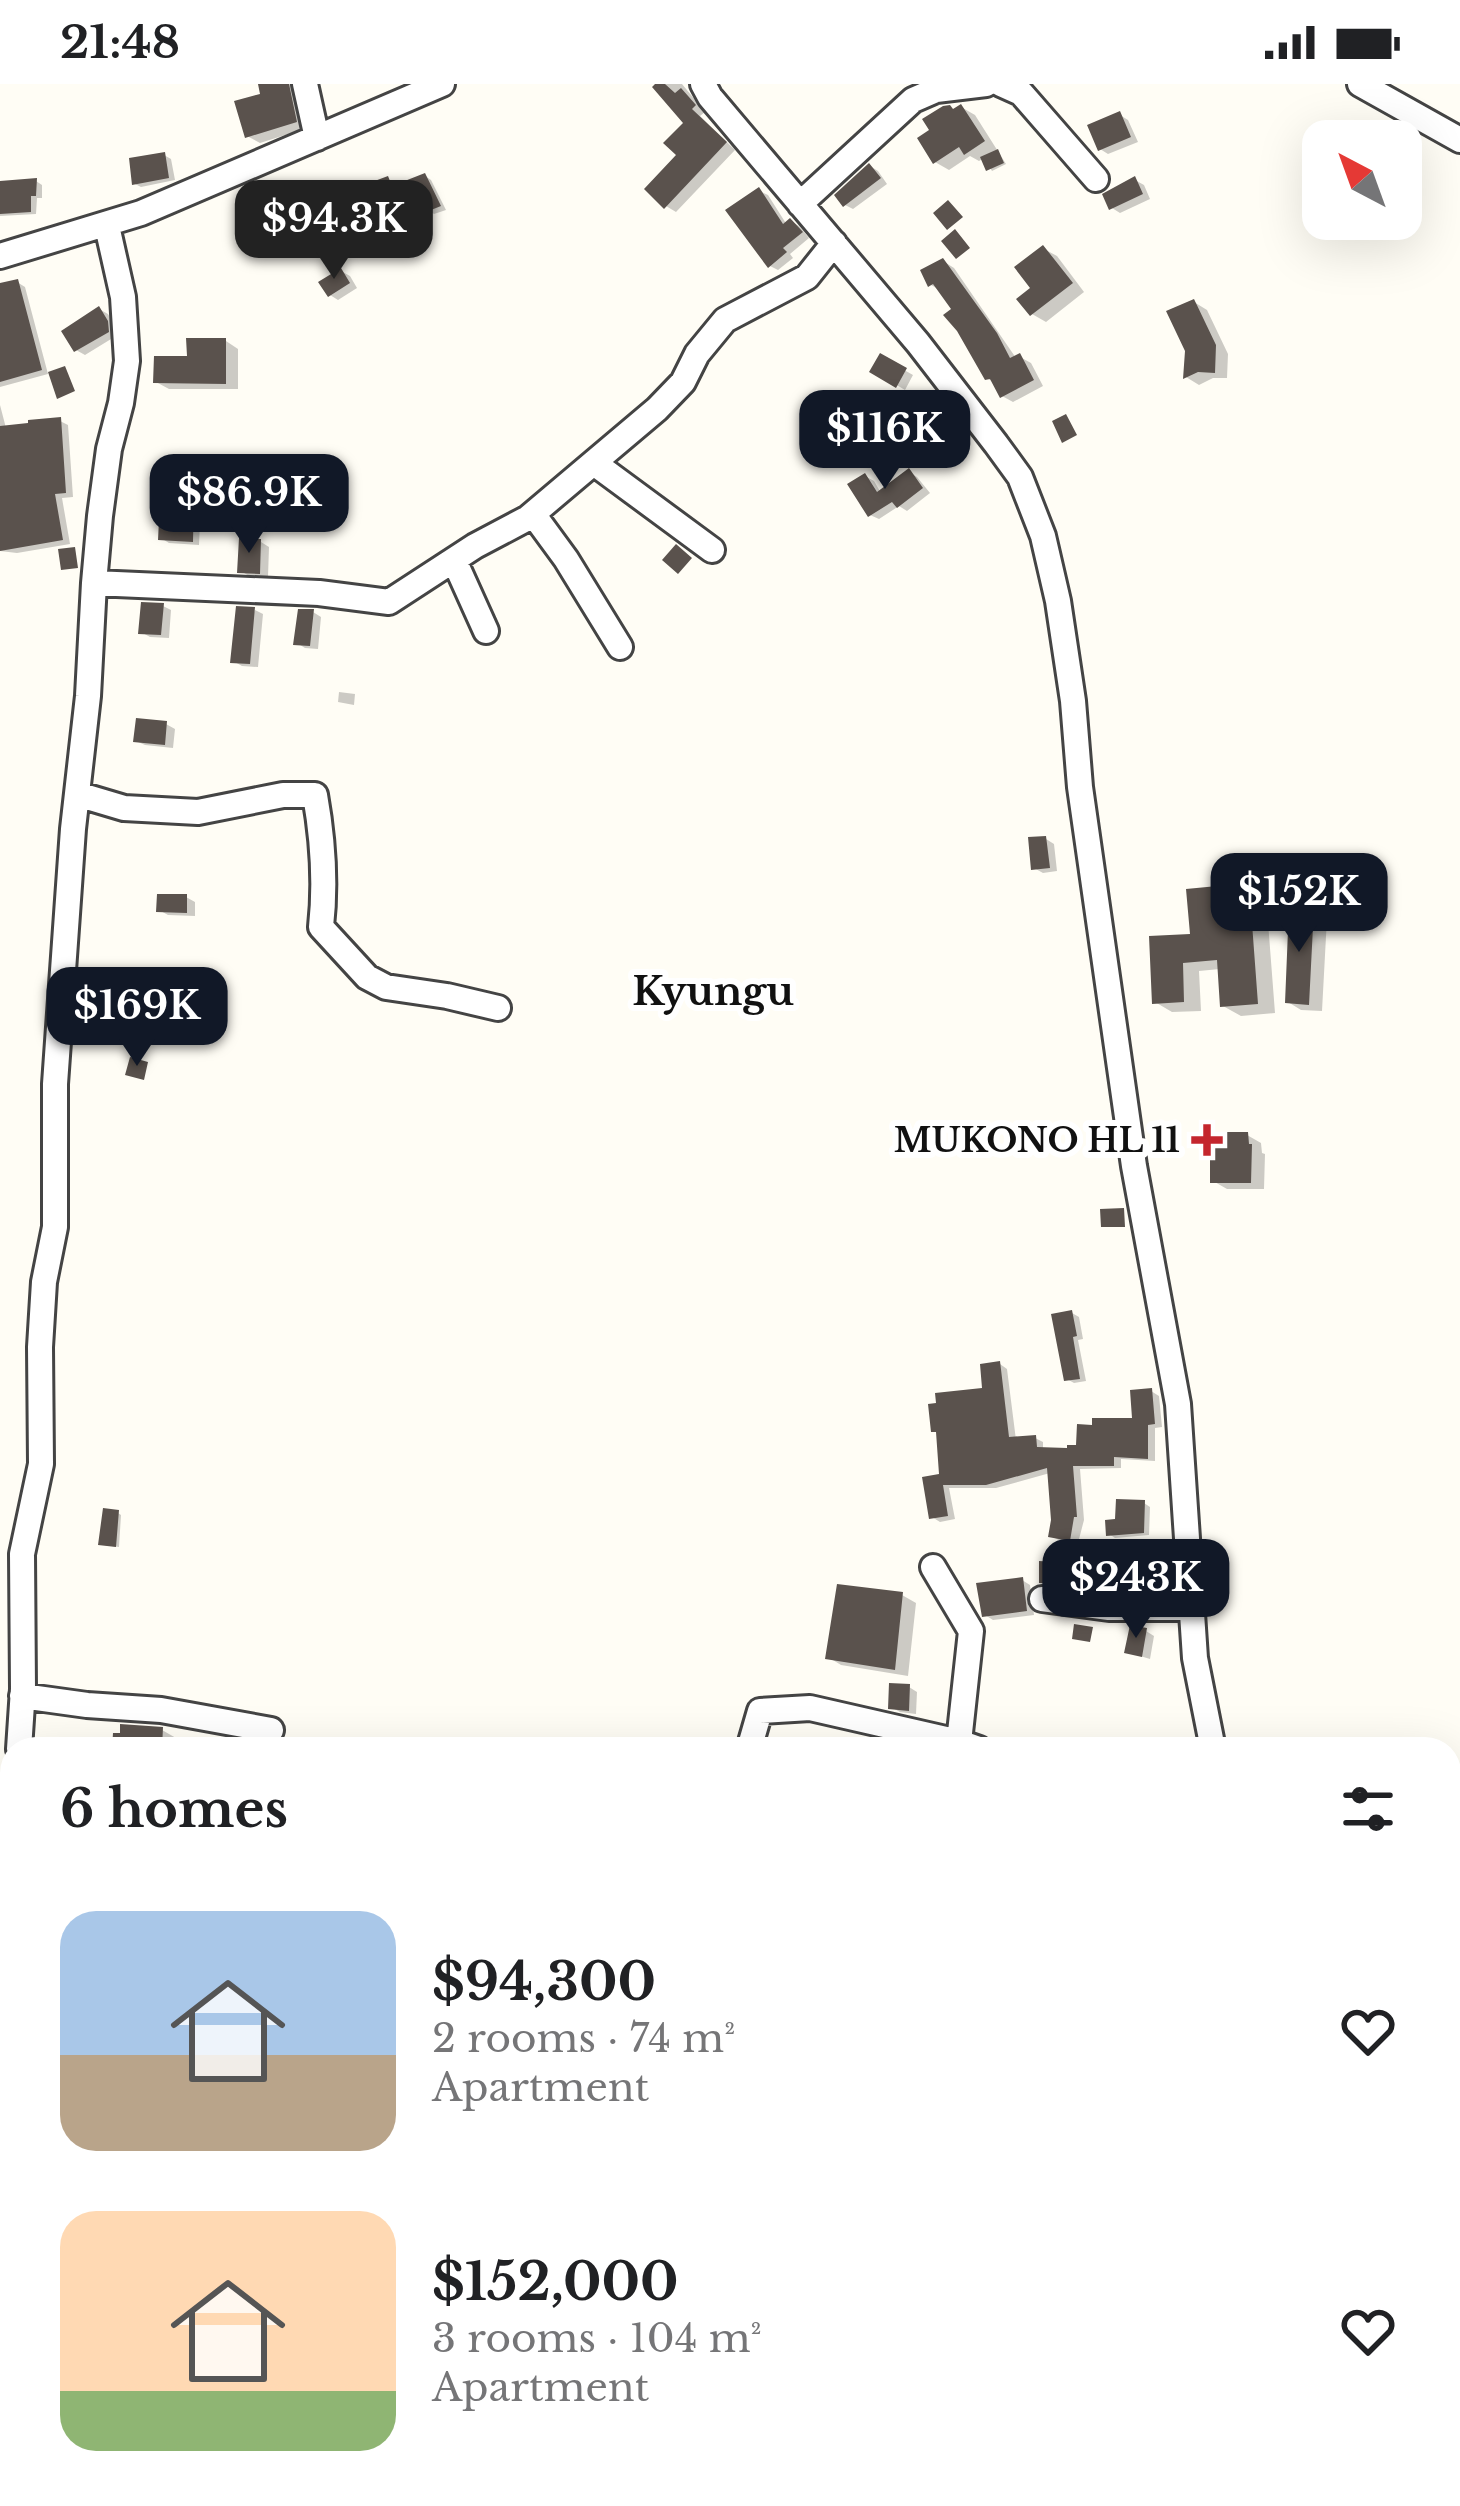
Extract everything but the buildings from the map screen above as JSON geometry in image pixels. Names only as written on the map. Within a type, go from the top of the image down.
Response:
[{"type":"street","points":[[305,84],[317,138]]},
{"type":"street","points":[[0,256],[106,226],[442,84]]},
{"type":"street","points":[[703,84],[918,343],[1020,477],[1042,536],[1058,601],[1073,701],[1080,787],[1134,1166],[1178,1404],[1195,1658],[1211,1737]]},
{"type":"street","points":[[800,205],[913,100],[936,90],[986,84]]},
{"type":"street","points":[[1001,84],[1021,93],[1096,179]]},
{"type":"street","points":[[1360,84],[1460,140]]},
{"type":"street","points":[[20,1737],[22,1554],[41,1464],[40,1347],[44,1282],[55,1227],[55,1084],[77,794],[109,449],[127,361],[123,297],[106,226]]},
{"type":"street","points":[[94,583],[319,593],[389,602],[533,514],[657,409],[683,382],[697,354],[725,320],[807,277],[834,243]]},
{"type":"street","points":[[595,463],[712,550]]},
{"type":"street","points":[[533,514],[620,647]]},
{"type":"street","points":[[454,560],[486,631]]},
{"type":"street","points":[[77,794],[124,808],[198,812],[267,798],[316,795],[324,850],[321,927],[367,976],[386,987],[497,1008]]},
{"type":"street","points":[[932,1567],[971,1631],[969,1737]]},
{"type":"street","points":[[1042,1599],[1109,1608],[1192,1608]]},
{"type":"street","points":[[22,1696],[160,1710],[272,1730]]},
{"type":"street","points":[[752,1737],[760,1711],[810,1708],[931,1737]]},
{"type":"place","name":"MUKONO HL 11","points":[[1207,1140]]},
{"type":"district","name":"Kyungu","points":[[713,991]]}]
